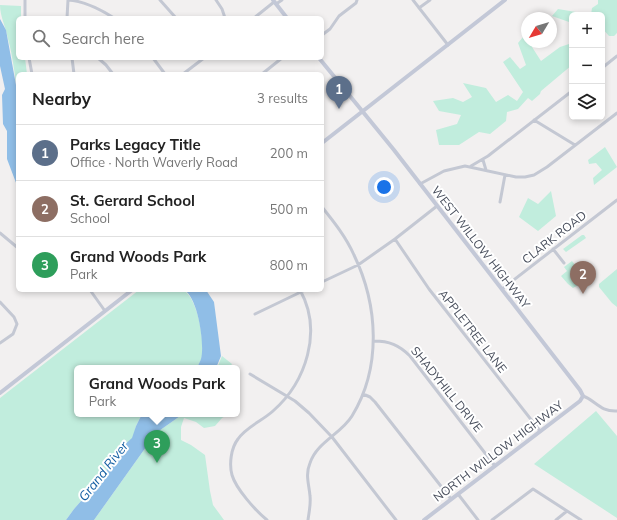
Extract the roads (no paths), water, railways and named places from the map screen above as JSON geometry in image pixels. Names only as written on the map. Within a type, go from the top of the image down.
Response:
[{"type":"street","points":[[25,0],[25,16]]},
{"type":"street","points":[[67,16],[68,0],[87,4],[110,16]]},
{"type":"street","points":[[160,0],[174,16]]},
{"type":"street","points":[[216,0],[222,9],[224,16]]},
{"type":"street","points":[[257,16],[275,2],[282,0]]},
{"type":"street","points":[[324,33],[339,16],[356,3],[357,0]]},
{"type":"street","points":[[413,0],[448,45]]},
{"type":"street","points":[[419,8],[430,0]]},
{"type":"street","points":[[324,141],[505,0]]},
{"type":"street","points":[[275,2],[286,16]]},
{"type":"street","points":[[605,66],[617,56]]},
{"type":"street","points":[[29,60],[32,72]]},
{"type":"street","points":[[72,60],[74,72]]},
{"type":"street","points":[[100,60],[111,72]]},
{"type":"street","points":[[154,60],[164,72]]},
{"type":"street","points":[[186,72],[201,60]]},
{"type":"street","points":[[264,72],[280,60]]},
{"type":"street","name":"WEST WILLOW HIGHWAY","points":[[321,60],[420,184],[580,390],[583,396]]},
{"type":"street","points":[[472,166],[483,160],[569,93]]},
{"type":"street","points":[[420,184],[444,171],[465,166],[472,166],[505,176],[521,177],[534,175],[547,167],[617,113]]},
{"type":"street","points":[[534,120],[575,145]]},
{"type":"street","points":[[483,160],[486,170]]},
{"type":"street","points":[[500,202],[505,176]]},
{"type":"street","name":"CLARK ROAD","points":[[502,289],[617,200]]},
{"type":"street","points":[[324,281],[358,265],[437,206]]},
{"type":"street","points":[[308,520],[311,499],[307,480],[310,462],[317,450],[348,422],[356,410],[363,394],[370,368],[374,341],[373,317],[369,296],[358,265],[344,238],[324,210]]},
{"type":"street","points":[[0,233],[16,246]]},
{"type":"street","name":"APPLETREE LANE","points":[[394,239],[429,289],[540,432]]},
{"type":"street","points":[[553,249],[564,263]]},
{"type":"street","points":[[91,292],[105,311]]},
{"type":"street","points":[[0,393],[129,292]]},
{"type":"street","points":[[255,314],[299,292]]},
{"type":"street","points":[[267,520],[247,498],[234,478],[231,466],[233,452],[238,438],[274,410],[288,396],[304,369],[310,336],[309,319],[301,292]]},
{"type":"street","points":[[0,302],[14,317],[17,324],[13,334],[0,343]]},
{"type":"street","name":"SHADYHILL DRIVE","points":[[374,341],[394,344],[410,356],[495,466]]},
{"type":"street","points":[[250,374],[288,396],[309,413],[332,438],[396,520]]},
{"type":"street","points":[[363,394],[376,402],[452,499]]},
{"type":"street","points":[[583,396],[599,407],[617,411]]},
{"type":"street","name":"NORTH WILLOW HIGHWAY","points":[[424,520],[580,401],[583,396]]},
{"type":"street","points":[[492,520],[533,489],[581,520]]},
{"type":"street","points":[[458,494],[478,520]]},
{"type":"street","points":[[556,520],[567,511]]},
{"type":"water","points":[[0,19],[6,30],[16,85],[16,183],[7,159],[7,131],[3,124],[2,95],[5,89],[0,66]]},
{"type":"water","points":[[186,292],[207,292],[214,302],[221,356],[217,365],[198,365],[202,352],[201,333],[197,311],[189,294]]},
{"type":"water","name":"Grand River","points":[[140,417],[179,417],[156,433],[94,520],[66,520],[103,476],[122,447],[132,438]]},
{"type":"place","name":"Parks Legacy Title","points":[[339,109]]},
{"type":"place","name":"St. Gerard School","points":[[583,294]]},
{"type":"place","name":"Grand Woods Park","points":[[157,463]]}]
